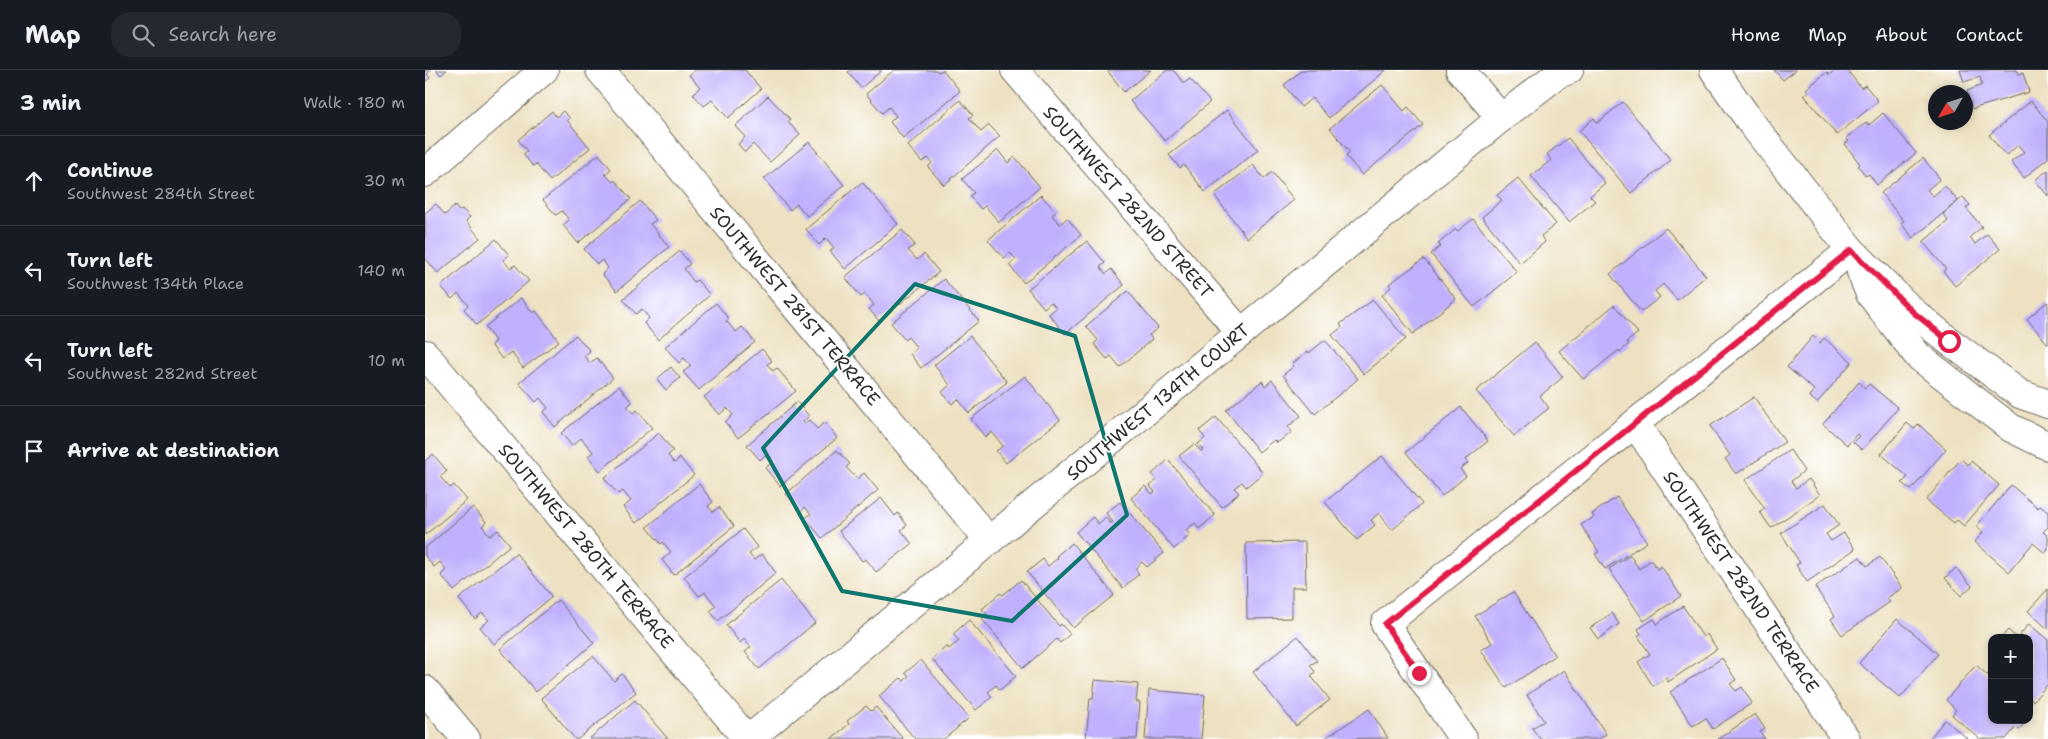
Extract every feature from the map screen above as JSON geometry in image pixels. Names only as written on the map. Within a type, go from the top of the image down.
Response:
[{"type":"street","points":[[425,173],[544,70]]},
{"type":"street","name":"SOUTHWEST 281ST TERRACE","points":[[600,70],[989,541]]},
{"type":"street","name":"SOUTHWEST 282ND STREET","points":[[1015,70],[1241,334]]},
{"type":"street","points":[[1460,70],[1501,118]]},
{"type":"street","name":"SOUTHWEST 134TH COURT","points":[[748,739],[1501,118],[1558,74],[1569,70]]},
{"type":"street","points":[[1714,70],[1752,124],[1851,250],[1913,312],[1949,341],[2020,394],[2048,404]]},
{"type":"street","points":[[1463,739],[1385,624],[1851,250]]},
{"type":"street","points":[[1851,250],[1870,294],[1918,356],[2011,428],[2048,446]]},
{"type":"street","name":"SOUTHWEST 280TH TERRACE","points":[[425,354],[748,739]]},
{"type":"street","name":"SOUTHWEST 282ND TERRACE","points":[[1636,424],[1846,739]]},
{"type":"street","points":[[425,690],[466,739]]},
{"type":"highlighted area","points":[[915,284],[1075,336],[1127,515],[1012,621],[842,591],[763,448]]},
{"type":"building","points":[[425,70],[431,70],[427,74],[430,78],[425,82]]},
{"type":"building","points":[[436,70],[447,70],[441,75]]},
{"type":"building","points":[[695,70],[745,70],[761,89],[728,118],[712,100],[704,106],[693,94],[700,87],[689,75]]},
{"type":"building","points":[[851,70],[882,70],[861,88],[848,72]]},
{"type":"building","points":[[894,70],[936,70],[938,72],[943,70],[960,91],[903,138],[890,122],[896,116],[889,107],[882,113],[866,94]]},
{"type":"building","points":[[1107,70],[1151,70],[1124,92]]},
{"type":"building","points":[[1167,70],[1173,70],[1184,83],[1190,79],[1210,102],[1165,141],[1130,101]]},
{"type":"building","points":[[1302,70],[1386,70],[1329,118],[1312,98],[1301,107],[1284,85]]},
{"type":"building","points":[[1774,70],[1796,70],[1783,80]]},
{"type":"building","points":[[1835,70],[1847,70],[1861,88],[1865,85],[1878,101],[1837,135],[1804,95],[1809,92],[1806,89],[1827,72],[1829,75]]},
{"type":"building","points":[[1960,70],[2017,70],[2019,74],[2023,73],[2029,92],[1973,109],[1973,89],[1982,85],[1980,77],[1964,82]]},
{"type":"building","points":[[1382,85],[1404,111],[1408,107],[1423,125],[1362,175],[1346,156],[1350,153],[1330,128]]},
{"type":"building","points":[[768,96],[790,119],[788,122],[800,135],[770,162],[753,144],[745,152],[738,144],[745,137],[735,126]]},
{"type":"building","points":[[960,100],[973,115],[969,118],[981,132],[989,125],[1000,136],[944,185],[928,167],[932,163],[928,158],[922,162],[908,146]]},
{"type":"building","points":[[2031,101],[2048,122],[2048,158],[2024,178],[2011,162],[2024,152],[2018,145],[2006,156],[1989,135]]},
{"type":"building","points":[[1623,102],[1671,160],[1631,193],[1579,131],[1594,118],[1597,123]]},
{"type":"building","points":[[1227,110],[1258,150],[1205,192],[1184,165],[1180,168],[1169,155]]},
{"type":"building","points":[[552,111],[556,117],[563,111],[570,118],[567,120],[590,148],[550,181],[536,164],[533,166],[523,154],[527,151],[518,140]]},
{"type":"building","points":[[1883,113],[1916,153],[1877,185],[1869,174],[1866,176],[1858,166],[1860,164],[1845,144],[1849,141],[1846,138],[1867,122],[1869,125]]},
{"type":"building","points":[[1568,138],[1605,183],[1590,196],[1595,201],[1569,222],[1531,176],[1551,160],[1547,154]]},
{"type":"building","points":[[809,142],[844,185],[807,216],[797,204],[790,210],[764,179]]},
{"type":"building","points":[[998,150],[1008,163],[1015,157],[1040,187],[999,222],[985,206],[981,209],[970,196],[974,193],[962,179]]},
{"type":"building","points":[[599,154],[611,169],[605,174],[613,182],[615,180],[631,199],[578,243],[563,225],[569,220],[562,211],[556,215],[543,200]]},
{"type":"building","points":[[1923,158],[1940,179],[1927,190],[1933,196],[1945,186],[1958,201],[1913,238],[1901,223],[1904,221],[1881,193]]},
{"type":"building","points":[[1253,165],[1264,179],[1272,172],[1294,200],[1247,238],[1214,195]]},
{"type":"building","points":[[2048,170],[2048,196],[2035,180]]},
{"type":"building","points":[[1518,178],[1556,224],[1541,236],[1545,242],[1520,263],[1482,217],[1502,200],[1497,195]]},
{"type":"building","points":[[862,182],[898,224],[845,269],[830,251],[834,248],[826,238],[819,245],[806,229]]},
{"type":"building","points":[[1041,195],[1056,212],[1052,215],[1060,224],[1067,218],[1081,235],[1024,283],[1009,265],[1016,259],[1010,253],[1004,258],[988,240]]},
{"type":"building","points":[[1963,197],[1970,205],[1966,208],[1982,227],[1970,237],[1975,244],[1987,234],[2000,249],[1955,286],[1943,271],[1946,269],[1923,242],[1948,221],[1943,214]]},
{"type":"building","points":[[640,201],[656,220],[650,224],[669,247],[617,291],[602,274],[608,268],[602,260],[597,264],[584,249]]},
{"type":"building","points":[[436,204],[445,215],[455,206],[459,211],[462,209],[470,217],[466,221],[480,238],[438,273],[425,258],[425,213]]},
{"type":"building","points":[[1473,219],[1517,272],[1474,307],[1431,254],[1441,246],[1438,244],[1456,229],[1458,231]]},
{"type":"building","points":[[1666,228],[1706,276],[1677,300],[1663,284],[1655,291],[1660,297],[1641,312],[1610,274]]},
{"type":"building","points":[[902,230],[915,245],[908,250],[917,260],[924,254],[939,272],[879,321],[869,309],[874,305],[865,294],[861,297],[845,277]]},
{"type":"building","points":[[496,239],[509,255],[503,260],[510,268],[515,265],[529,281],[477,325],[464,309],[468,305],[458,293],[452,299],[441,286]]},
{"type":"building","points":[[1087,241],[1105,263],[1100,267],[1106,274],[1111,269],[1124,285],[1065,334],[1049,314],[1056,308],[1051,302],[1044,308],[1028,289]]},
{"type":"building","points":[[680,251],[690,264],[684,269],[694,282],[697,280],[710,295],[658,340],[644,323],[649,318],[642,309],[636,314],[623,299]]},
{"type":"building","points":[[1424,259],[1456,299],[1413,334],[1382,295],[1391,287],[1389,284]]},
{"type":"building","points":[[944,279],[979,321],[921,368],[910,354],[917,348],[908,337],[905,340],[891,323]]},
{"type":"building","points":[[1128,291],[1158,328],[1149,335],[1152,339],[1120,367],[1111,356],[1107,359],[1094,344],[1098,340],[1086,326]]},
{"type":"building","points":[[521,298],[533,313],[536,311],[559,341],[523,368],[511,352],[502,359],[491,345],[495,341],[485,327]]},
{"type":"building","points":[[1373,300],[1406,339],[1364,374],[1332,335],[1342,327],[1340,324]]},
{"type":"building","points":[[716,303],[729,319],[726,321],[736,332],[742,327],[755,342],[699,390],[683,372],[691,366],[684,358],[679,363],[665,347]]},
{"type":"building","points":[[2048,303],[2048,344],[2027,319]]},
{"type":"building","points":[[1614,305],[1638,333],[1627,342],[1629,344],[1620,352],[1619,350],[1583,379],[1559,351]]},
{"type":"building","points":[[576,335],[590,351],[584,356],[590,363],[597,358],[613,378],[555,427],[543,412],[548,408],[540,398],[536,402],[519,383]]},
{"type":"building","points":[[970,336],[1007,382],[969,413],[958,399],[952,404],[942,392],[950,385],[934,365]]},
{"type":"building","points":[[1813,336],[1820,343],[1824,338],[1852,362],[1817,403],[1809,396],[1814,390],[1787,367]]},
{"type":"building","points":[[1325,340],[1358,379],[1315,414],[1283,375],[1294,366],[1292,364]]},
{"type":"building","points":[[1535,342],[1563,377],[1540,396],[1549,408],[1514,436],[1476,391]]},
{"type":"building","points":[[762,349],[772,361],[767,364],[773,371],[777,368],[796,391],[738,438],[725,422],[733,415],[727,408],[719,415],[704,397]]},
{"type":"building","points":[[671,367],[680,378],[666,390],[657,379]]},
{"type":"building","points":[[1025,376],[1060,420],[1006,463],[996,451],[1003,446],[992,432],[985,437],[971,419]]},
{"type":"building","points":[[1272,380],[1301,416],[1288,427],[1292,432],[1277,443],[1274,440],[1259,452],[1226,410],[1262,381],[1265,386]]},
{"type":"building","points":[[1859,382],[1865,388],[1869,384],[1898,408],[1862,450],[1853,442],[1859,436],[1857,434],[1847,445],[1823,424]]},
{"type":"building","points":[[619,386],[632,402],[627,407],[633,413],[637,410],[652,428],[600,471],[588,456],[593,452],[581,438],[572,446],[561,433]]},
{"type":"building","points":[[1754,397],[1785,442],[1736,474],[1725,459],[1730,455],[1710,426]]},
{"type":"building","points":[[797,402],[809,416],[803,422],[804,424],[809,420],[817,429],[825,422],[837,438],[780,486],[765,468],[772,463],[765,455],[760,460],[747,445]]},
{"type":"building","points":[[1461,407],[1488,441],[1465,460],[1468,463],[1460,469],[1466,476],[1442,496],[1406,452]]},
{"type":"building","points":[[1216,417],[1263,473],[1246,487],[1242,482],[1234,488],[1239,493],[1222,507],[1179,456],[1194,444],[1201,451],[1203,450],[1198,444],[1205,438],[1199,431]]},
{"type":"building","points":[[1907,423],[1914,429],[1918,424],[1946,449],[1911,490],[1902,483],[1908,477],[1881,454]]},
{"type":"building","points":[[659,433],[673,451],[668,455],[674,463],[680,458],[694,475],[636,523],[623,507],[631,501],[623,491],[618,494],[604,478]]},
{"type":"building","points":[[837,450],[850,464],[846,467],[857,479],[864,473],[878,490],[822,538],[805,518],[811,514],[805,507],[801,511],[786,494]]},
{"type":"building","points":[[1790,450],[1804,471],[1791,481],[1796,488],[1809,479],[1820,495],[1771,528],[1760,512],[1765,509],[1745,480]]},
{"type":"building","points":[[433,454],[447,471],[440,477],[450,488],[454,485],[467,500],[425,535],[425,461]]},
{"type":"building","points":[[1382,456],[1422,504],[1392,530],[1379,513],[1371,520],[1375,525],[1357,540],[1325,502]]},
{"type":"building","points":[[1961,459],[1968,465],[1971,461],[1999,485],[1964,526],[1957,520],[1954,523],[1926,500]]},
{"type":"building","points":[[1168,460],[1215,515],[1199,529],[1195,523],[1186,530],[1190,535],[1174,549],[1131,498],[1145,486],[1152,494],[1155,492],[1150,486],[1157,480],[1152,474]]},
{"type":"building","points":[[699,484],[713,502],[708,506],[713,512],[719,507],[734,526],[674,575],[662,560],[671,552],[663,542],[661,544],[647,527]]},
{"type":"building","points":[[2011,485],[2038,508],[2040,506],[2048,512],[2048,527],[2043,532],[2048,536],[2048,550],[2045,553],[2033,543],[2009,572],[1975,542],[1983,532],[1976,527]]},
{"type":"building","points":[[1617,497],[1647,542],[1605,569],[1595,554],[1599,552],[1581,525],[1594,517],[1592,514]]},
{"type":"building","points":[[881,498],[895,516],[898,513],[907,525],[901,530],[912,544],[876,572],[866,559],[862,561],[839,531]]},
{"type":"building","points":[[1120,502],[1164,553],[1147,567],[1142,562],[1135,569],[1139,574],[1123,588],[1076,532],[1093,517],[1098,524],[1106,517],[1110,523],[1113,522],[1106,513]]},
{"type":"building","points":[[1825,504],[1839,525],[1826,534],[1831,541],[1844,533],[1855,549],[1807,582],[1796,565],[1800,563],[1781,533]]},
{"type":"building","points":[[473,507],[486,522],[482,526],[490,536],[498,530],[510,545],[454,591],[441,575],[446,570],[440,562],[434,567],[425,556],[425,548]]},
{"type":"building","points":[[743,529],[757,547],[749,554],[754,560],[762,554],[776,573],[718,621],[710,611],[716,606],[705,592],[699,596],[684,577]]},
{"type":"building","points":[[1305,542],[1306,587],[1292,587],[1292,618],[1247,619],[1246,543]]},
{"type":"building","points":[[1072,543],[1114,595],[1073,628],[1027,572],[1043,559],[1048,566],[1058,558],[1056,556]]},
{"type":"building","points":[[516,553],[552,597],[494,644],[480,627],[489,620],[482,613],[475,619],[459,599]]},
{"type":"building","points":[[1630,555],[1639,569],[1651,560],[1657,569],[1661,566],[1681,596],[1644,621],[1609,569]]},
{"type":"building","points":[[1860,557],[1867,566],[1880,557],[1902,588],[1887,598],[1890,602],[1842,635],[1831,619],[1835,616],[1815,587]]},
{"type":"building","points":[[1956,568],[1972,586],[1961,596],[1945,578]]},
{"type":"building","points":[[781,580],[815,623],[759,669],[745,652],[751,647],[744,639],[740,643],[726,625]]},
{"type":"building","points":[[1021,580],[1059,626],[1061,624],[1070,634],[1060,643],[1057,639],[1023,668],[982,619],[987,614],[982,609],[1000,593],[1003,595]]},
{"type":"building","points":[[2048,589],[2048,629],[2028,611]]},
{"type":"building","points":[[1513,592],[1555,656],[1506,688],[1481,650],[1492,643],[1475,616]]},
{"type":"building","points":[[558,600],[594,643],[536,692],[500,649]]},
{"type":"building","points":[[1683,606],[1703,637],[1707,634],[1717,649],[1668,682],[1666,678],[1653,686],[1638,662],[1650,654],[1638,636],[1641,634],[1638,629],[1654,619],[1657,624]]},
{"type":"building","points":[[1612,613],[1619,624],[1598,639],[1590,628]]},
{"type":"building","points":[[1897,619],[1938,654],[1900,698],[1859,663]]},
{"type":"building","points":[[969,620],[1016,676],[1000,690],[996,685],[988,692],[992,697],[976,710],[932,659],[947,646],[949,649],[959,641],[953,634]]},
{"type":"building","points":[[2029,624],[2048,640],[2048,684],[2033,701],[2033,634],[2020,634]]},
{"type":"building","points":[[2008,630],[2012,634],[2004,634]]},
{"type":"building","points":[[1298,636],[1317,661],[1310,665],[1315,672],[1311,676],[1330,700],[1296,726],[1253,672]]},
{"type":"building","points":[[593,656],[614,681],[622,674],[636,692],[578,739],[575,739],[541,698]]},
{"type":"building","points":[[1722,658],[1736,680],[1730,684],[1736,691],[1742,687],[1752,703],[1713,729],[1706,718],[1693,726],[1670,692]]},
{"type":"building","points":[[921,660],[969,718],[944,739],[915,739],[879,696],[901,678],[904,681],[909,676],[905,673]]},
{"type":"building","points":[[1976,665],[1988,674],[1988,724],[2024,724],[2019,730],[2016,727],[2006,739],[1980,739],[1952,715],[1956,710],[1946,700]]},
{"type":"building","points":[[1564,670],[1606,734],[1599,739],[1540,739],[1532,728],[1544,721],[1527,695]]},
{"type":"building","points":[[1095,680],[1138,684],[1136,702],[1140,702],[1137,739],[1086,739],[1090,698],[1093,698]]},
{"type":"building","points":[[1149,690],[1205,695],[1201,739],[1145,739]]},
{"type":"building","points":[[635,700],[668,739],[589,739]]},
{"type":"building","points":[[866,706],[871,711],[876,707],[903,739],[831,739],[849,724],[847,721]]},
{"type":"building","points":[[1369,709],[1388,738],[1324,739]]},
{"type":"building","points":[[1755,714],[1765,729],[1760,732],[1765,739],[1718,739]]},
{"type":"building","points":[[1945,720],[1968,739],[1929,739]]},
{"type":"route","points":[[1419,673],[1385,624],[1851,250],[1913,312],[1949,341]]}]
